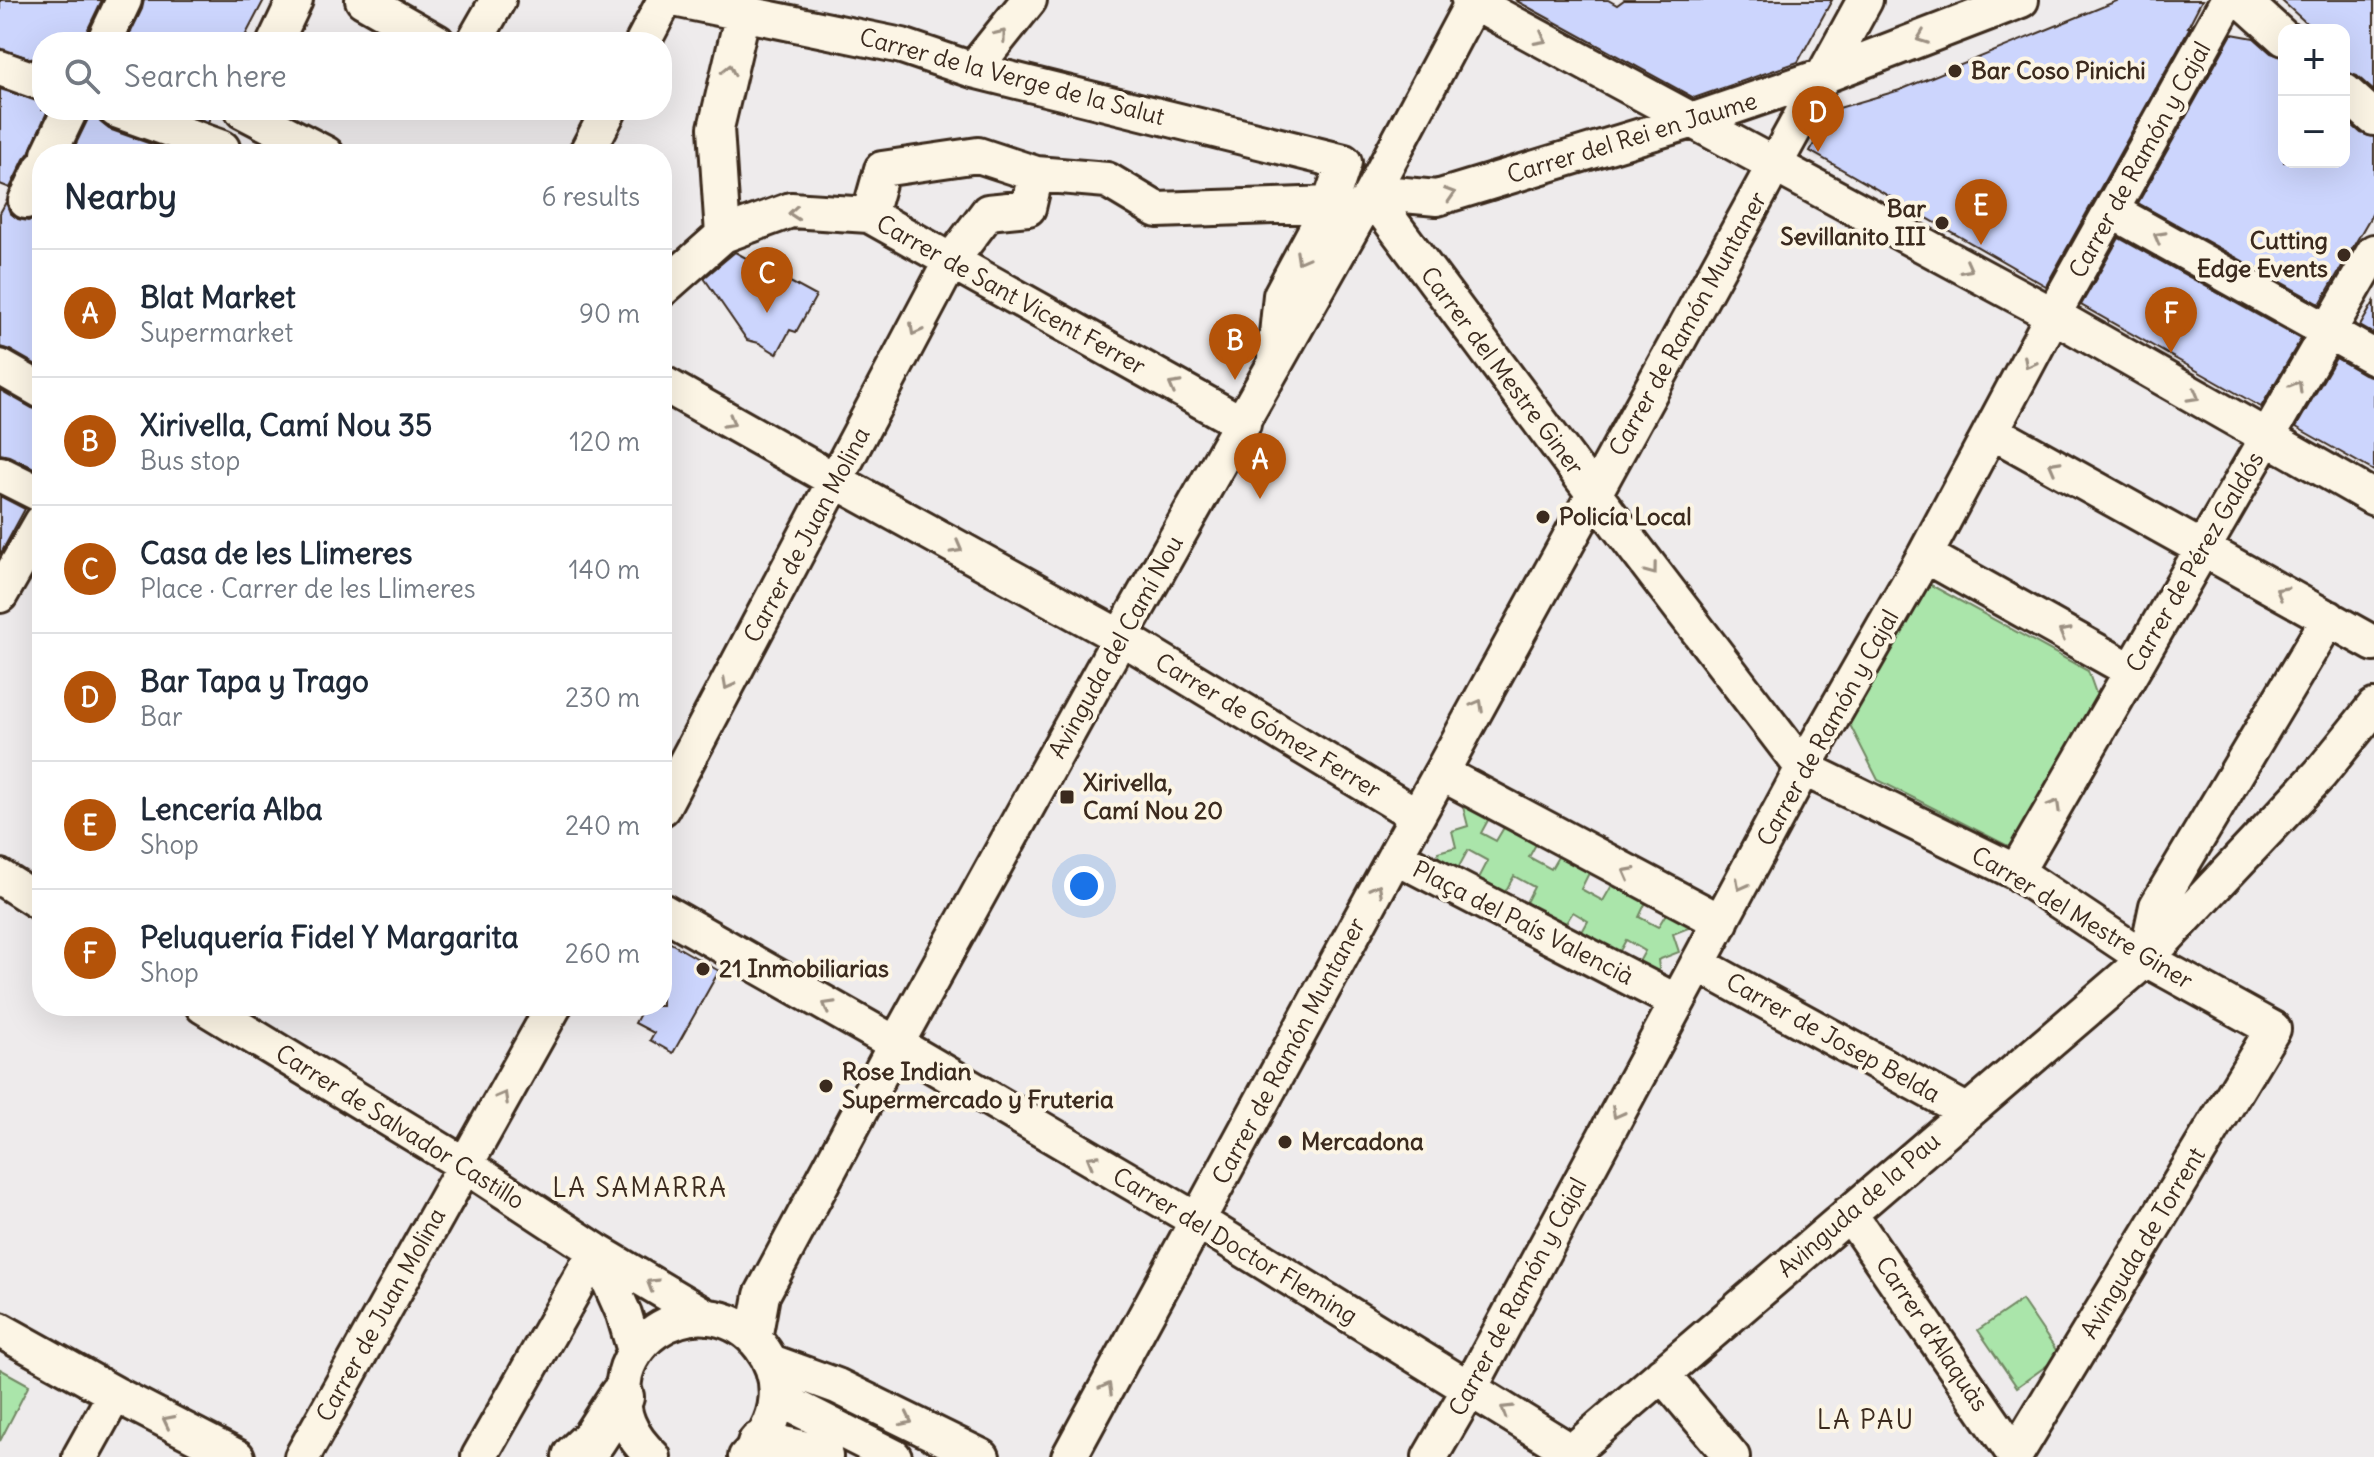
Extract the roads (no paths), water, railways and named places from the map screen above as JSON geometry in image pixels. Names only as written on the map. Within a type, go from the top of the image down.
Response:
[{"type":"highway","points":[[575,1457],[593,1440],[621,1397]]},
{"type":"highway","points":[[753,1451],[820,1457]]},
{"type":"street","points":[[109,32],[124,0]]},
{"type":"street","points":[[280,32],[295,0]]},
{"type":"street","points":[[363,0],[419,32]]},
{"type":"street","points":[[480,32],[498,0]]},
{"type":"street","points":[[648,32],[665,0]]},
{"type":"street","name":"Carrer de la Verge de la Salut","points":[[679,0],[902,46],[973,70],[1344,162],[1330,204]]},
{"type":"street","points":[[973,70],[1029,0]]},
{"type":"street","name":"Carrer de Ramón Muntaner","points":[[1441,773],[1865,0]]},
{"type":"street","name":"Carrer del Rei en Jaume","points":[[1372,192],[1437,198],[1694,120],[1823,76],[2021,0]]},
{"type":"street","name":"Carrer de Ramón y Cajal","points":[[1430,1457],[1803,768],[1925,555],[2053,315],[2228,0]]},
{"type":"street","points":[[2242,0],[2278,33]]},
{"type":"street","points":[[1472,1],[2053,315],[2374,498]]},
{"type":"street","name":"Avinguda del Camí Nou","points":[[762,1295],[896,1044],[1120,638],[1372,192],[1472,1]]},
{"type":"street","points":[[672,280],[723,235],[716,128],[743,13]]},
{"type":"street","points":[[0,68],[32,79]]},
{"type":"street","points":[[2350,96],[2374,118]]},
{"type":"street","points":[[54,144],[65,120]]},
{"type":"street","points":[[141,120],[202,144]]},
{"type":"street","points":[[224,144],[238,120]]},
{"type":"street","points":[[263,120],[307,144]]},
{"type":"street","points":[[591,144],[604,120]]},
{"type":"street","points":[[869,215],[882,169],[978,155],[1036,174],[1107,180],[1157,210],[1330,204]]},
{"type":"street","name":"Carrer de Juan Molina","points":[[672,789],[951,261],[988,212],[1028,208],[1036,174]]},
{"type":"street","points":[[26,201],[32,189]]},
{"type":"street","name":"Carrer del Mestre Giner","points":[[1372,192],[1594,494],[1803,768],[2016,872],[2146,959],[2273,1029]]},
{"type":"street","points":[[1273,369],[1281,295],[1330,204]]},
{"type":"street","name":"Carrer de Sant Vicent Ferrer","points":[[723,235],[791,210],[869,215],[1243,424]]},
{"type":"street","points":[[2112,211],[2374,357]]},
{"type":"street","name":"Carrer de Pérez Galdós","points":[[2016,872],[2374,252]]},
{"type":"street","points":[[0,367],[32,385]]},
{"type":"street","name":"Carrer de Gómez Ferrer","points":[[672,389],[1120,638],[1416,815]]},
{"type":"street","points":[[1993,432],[2374,644]]},
{"type":"street","points":[[0,474],[32,490]]},
{"type":"street","points":[[0,595],[32,549]]},
{"type":"street","points":[[1925,555],[2132,671]]},
{"type":"street","points":[[2146,959],[2157,906],[2329,618]]},
{"type":"street","name":"Avinguda de la Pau","points":[[1569,1454],[2146,959],[2320,774],[2374,707]]},
{"type":"street","points":[[1441,773],[1721,922]]},
{"type":"street","name":"Plaça del País Valencià","points":[[1441,773],[1395,856],[1677,1002]]},
{"type":"street","name":"Carrer de Ramón Muntaner","points":[[1069,1457],[1395,856]]},
{"type":"street","points":[[0,877],[32,898]]},
{"type":"street","name":"Carrer del Doctor Fleming","points":[[672,917],[1198,1221],[1470,1388],[1569,1454]]},
{"type":"street","name":"Carrer de Josep Belda","points":[[1698,964],[1968,1112]]},
{"type":"street","name":"Carrer de Salvador Castillo","points":[[224,1016],[465,1165],[596,1251],[714,1319],[738,1327],[762,1350],[982,1457]]},
{"type":"street","name":"Carrer de Juan Molina","points":[[302,1457],[548,1016]]},
{"type":"street","name":"Avinguda de Torrent","points":[[2014,1456],[2273,1029]]},
{"type":"street","name":"Carrer d'Alaquàs","points":[[1849,1213],[2014,1456]]},
{"type":"street","points":[[596,1251],[624,1314],[635,1351]]},
{"type":"street","points":[[479,1457],[596,1251]]},
{"type":"street","points":[[653,1457],[639,1444],[626,1422],[621,1397],[625,1373],[635,1351],[649,1336],[667,1324],[687,1318],[714,1319],[762,1295],[762,1350],[776,1379],[778,1398],[772,1422],[753,1451]]},
{"type":"street","points":[[0,1330],[237,1457]]},
{"type":"street","points":[[1662,1374],[1732,1457]]},
{"type":"street","points":[[80,1457],[115,1394]]},
{"type":"street","points":[[778,1398],[894,1457]]},
{"type":"place","name":"Bar Coso Pinichi","points":[[1955,71]]},
{"type":"place","name":"Bar Tapa y Trago","points":[[1818,152]]},
{"type":"place","name":"Bar Sevillanito III","points":[[1942,223]]},
{"type":"place","name":"Lencería Alba","points":[[1981,245]]},
{"type":"place","name":"Cutting Edge Events","points":[[2344,255]]},
{"type":"place","name":"Casa de les Llimeres","points":[[767,313]]},
{"type":"place","name":"Peluquería Fidel Y Margarita","points":[[2171,353]]},
{"type":"place","name":"Xirivella, Camí Nou 35","points":[[1235,380]]},
{"type":"place","name":"Blat Market","points":[[1260,499]]},
{"type":"place","name":"Policía Local","points":[[1543,517]]},
{"type":"place","name":"Xirivella, Camí Nou 20","points":[[1067,797]]},
{"type":"place","name":"21 Inmobiliarias","points":[[703,969]]},
{"type":"place","name":"Rose Indian Supermercado y Fruteria","points":[[826,1086]]},
{"type":"place","name":"Mercadona","points":[[1285,1142]]},
{"type":"district","name":"LA SAMARRA","points":[[640,1188]]},
{"type":"district","name":"LA PAU","points":[[1866,1420]]}]
